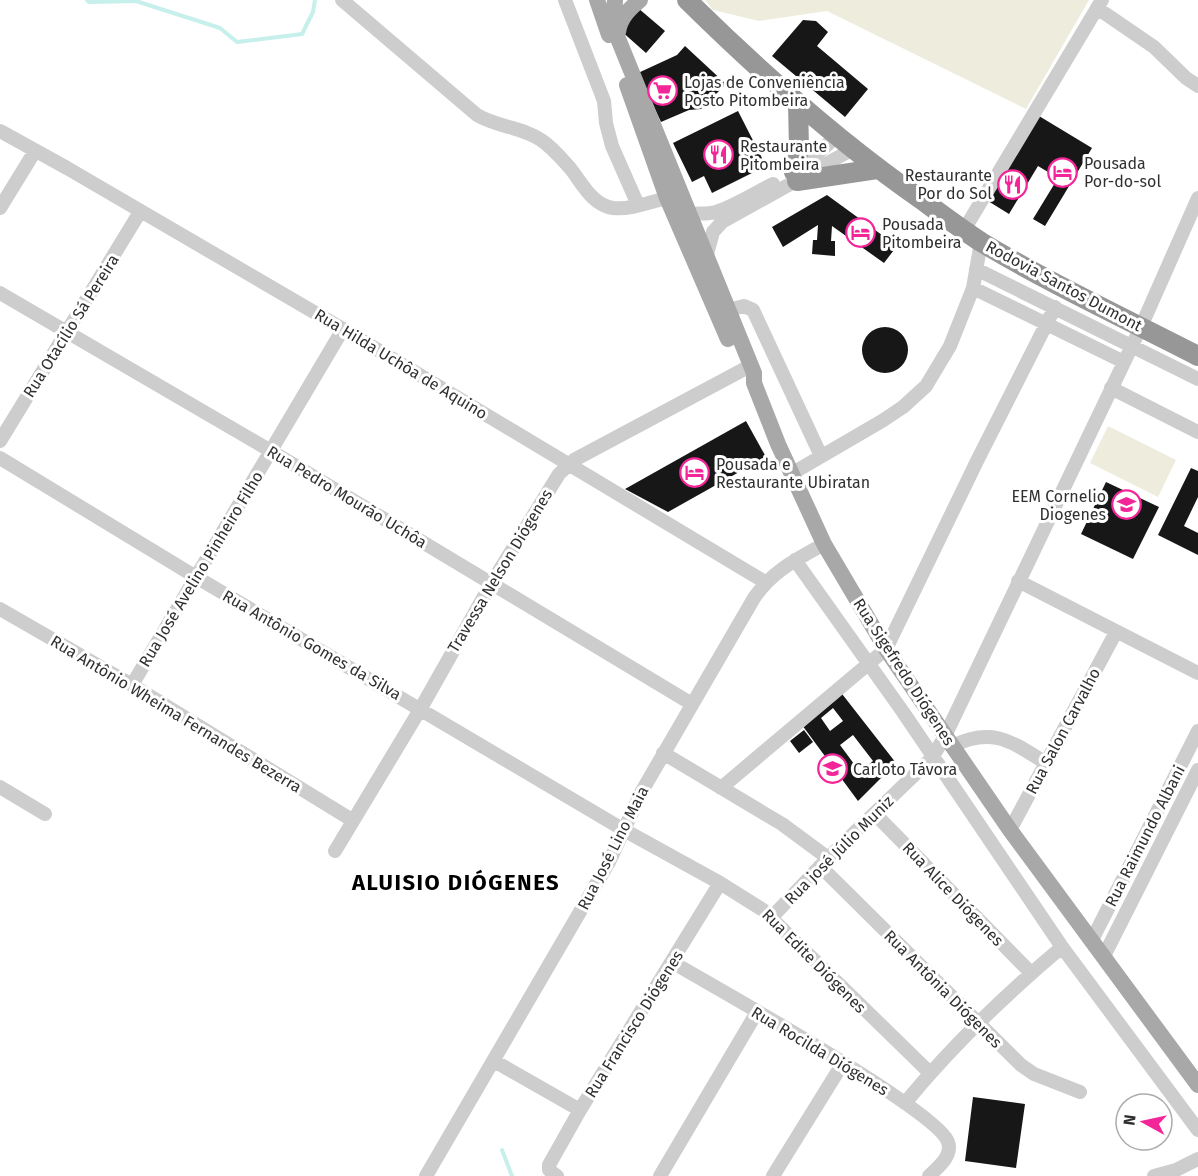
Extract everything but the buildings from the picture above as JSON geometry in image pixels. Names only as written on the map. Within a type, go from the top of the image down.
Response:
[{"type":"highway","name":"Rodovia Santos Dumont","points":[[687,0],[746,58],[853,150],[981,242],[1198,357]]},
{"type":"highway","points":[[798,103],[799,149],[795,177],[877,169]]},
{"type":"main road","points":[[597,0],[667,198],[682,216],[706,258],[728,310],[746,368]]},
{"type":"main road","points":[[615,0],[614,20],[617,36],[682,216],[746,368]]},
{"type":"main road","points":[[617,36],[622,19],[640,0]]},
{"type":"main road","name":"Rua Sigefredo Diógenes","points":[[746,368],[754,377],[754,383],[791,474],[824,544],[886,649],[1010,830],[1197,1081]]},
{"type":"street","points":[[342,0],[477,116],[490,123],[523,131],[551,147],[589,194],[601,204],[611,208],[625,208],[667,198]]},
{"type":"street","points":[[565,0],[604,101],[606,123],[612,146],[638,205]]},
{"type":"street","points":[[964,230],[1100,4],[1154,46],[1186,78],[1198,86]]},
{"type":"street","name":"Rua Hilda Uchôa de Aquino","points":[[0,131],[344,329],[765,582]]},
{"type":"street","points":[[706,258],[708,244],[716,227],[795,177],[837,136]]},
{"type":"street","points":[[682,216],[718,212],[853,150]]},
{"type":"street","points":[[0,208],[34,151]]},
{"type":"street","name":"Rua josé Júlio Muniz","points":[[772,917],[824,862],[949,741],[1018,581],[1141,327],[1198,198]]},
{"type":"street","name":"Rua Otacílio Sá Pereira","points":[[0,441],[140,212]]},
{"type":"street","points":[[791,474],[882,422],[926,386],[950,345],[973,288],[981,242]]},
{"type":"street","points":[[976,269],[1198,379]]},
{"type":"street","points":[[973,288],[1124,362]]},
{"type":"street","name":"Rua Pedro Mourão Uchôa","points":[[0,293],[271,451],[692,704]]},
{"type":"street","points":[[728,310],[744,306],[753,310],[821,456]]},
{"type":"street","points":[[721,788],[886,649],[1055,307]]},
{"type":"street","name":"Rua José Avelino Pinheiro Filho","points":[[132,685],[344,329]]},
{"type":"street","name":"Travessa Nelson Diógenes","points":[[335,851],[421,708],[491,584],[553,483],[568,465],[588,452],[746,368]]},
{"type":"street","points":[[1112,388],[1198,432]]},
{"type":"street","name":"Rua Antônio Gomes da Silva","points":[[0,458],[196,577],[624,830]]},
{"type":"street","name":"Rua José Lino Maia","points":[[426,1176],[609,862],[637,801],[663,753],[765,582],[795,560],[824,544]]},
{"type":"street","points":[[795,560],[868,662],[1062,947],[1198,1130]]},
{"type":"street","points":[[1018,581],[1198,674]]},
{"type":"street","name":"Rua Antônio Wheima Fernandes Bezerra","points":[[0,609],[132,685],[352,820]]},
{"type":"street","name":"Rua Salon Carvalho","points":[[1010,830],[1116,632]]},
{"type":"street","name":"Rua Raimundo Albani","points":[[1092,940],[1122,880],[1192,758],[1198,731]]},
{"type":"street","points":[[949,741],[977,736],[1004,739],[1046,763]]},
{"type":"street","name":"Rua Antônia Diógenes","points":[[663,753],[782,824],[824,862],[1014,1059],[1034,1074],[1080,1092]]},
{"type":"street","name":"Rua Raimundo Albani","points":[[1104,956],[1198,770]]},
{"type":"street","points":[[0,787],[45,814]]},
{"type":"street","name":"Rua Alice Diógenes","points":[[875,814],[1031,973]]},
{"type":"street","name":"Rua Edite Diógenes","points":[[624,830],[720,883],[772,917],[930,1073]]},
{"type":"street","points":[[1122,880],[1137,891]]},
{"type":"street","name":"Rua Francisco Diógenes","points":[[553,1171],[580,1110],[720,883]]},
{"type":"street","points":[[905,1103],[930,1073],[979,1024],[1031,973],[1062,947]]},
{"type":"street","name":"Rua Rocilda Diógenes","points":[[672,962],[843,1063],[905,1103],[940,1130],[949,1144],[947,1157],[929,1176]]},
{"type":"street","points":[[660,1176],[757,1012]]},
{"type":"street","points":[[494,1061],[580,1110]]},
{"type":"street","points":[[773,1176],[843,1063]]},
{"type":"street","points":[[1154,1176],[1176,1170],[1198,1160]]},
{"type":"shaded area","points":[[705,0],[1089,0],[1026,109],[827,11],[759,21],[713,10]]},
{"type":"shaded area","points":[[1108,426],[1176,460],[1158,497],[1090,463]]},
{"type":"waterway","points":[[87,0],[89,2],[136,1],[220,28],[237,42],[302,34],[313,12],[315,0]]},
{"type":"waterway","points":[[502,1150],[512,1176]]},
{"type":"place","name":"Lojas de Conveniência Posto Pitombeira","points":[[663,91]]},
{"type":"place","name":"Restaurante Pitombeira","points":[[719,155]]},
{"type":"place","name":"Pousada Por-do-sol","points":[[1063,172]]},
{"type":"place","name":"Restaurante Por do Sol","points":[[1013,184]]},
{"type":"place","name":"Pousada Pitombeira","points":[[861,233]]},
{"type":"place","name":"Pousada e Restaurante Ubiratan","points":[[695,473]]},
{"type":"place","name":"EEM Cornelio Diogenes","points":[[1127,505]]},
{"type":"place","name":"Carloto Távora","points":[[832,769]]},
{"type":"district","name":"ALUISIO DIÓGENES","points":[[456,882]]}]
